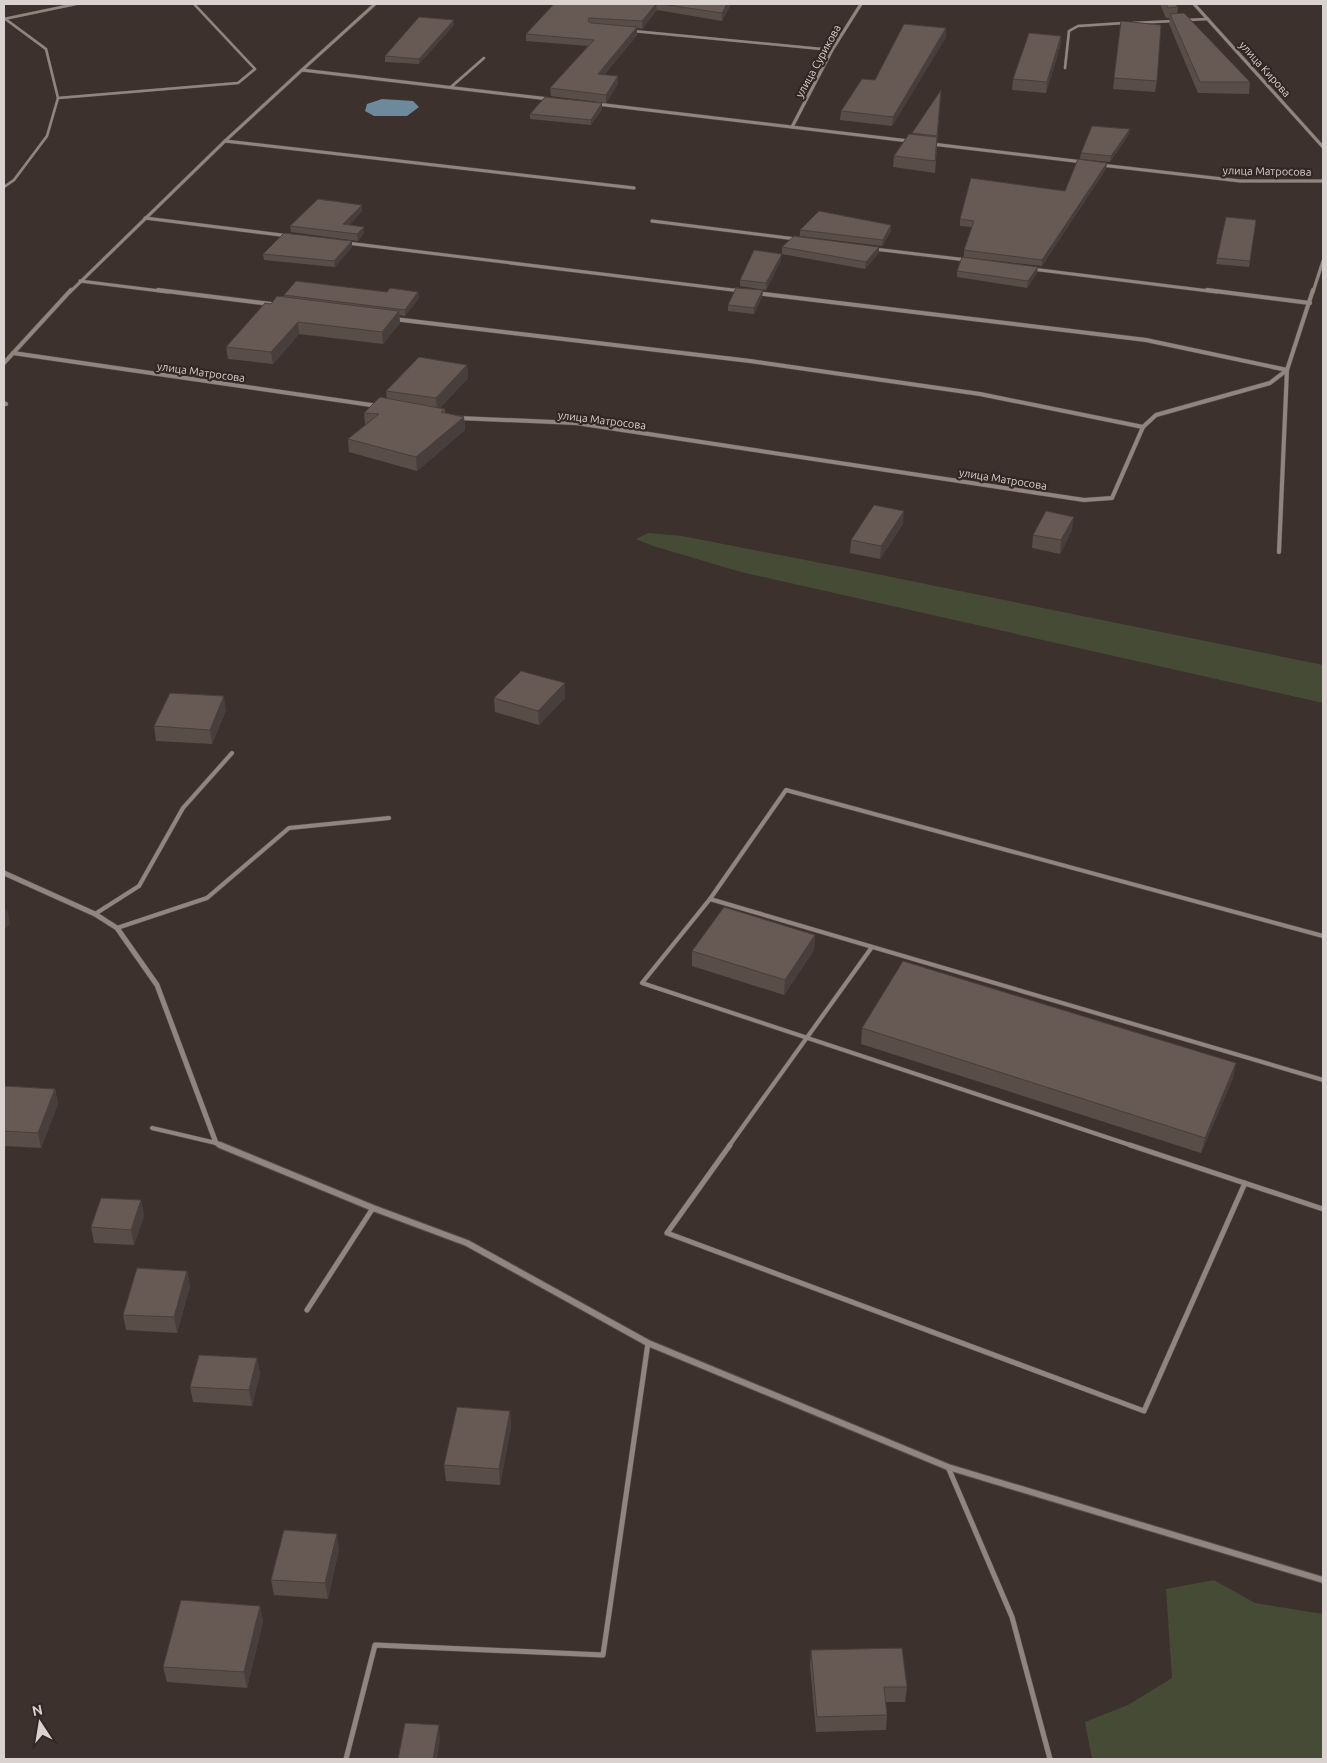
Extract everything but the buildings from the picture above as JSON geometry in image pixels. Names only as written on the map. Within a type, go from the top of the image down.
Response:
[{"type":"street","points":[[4,363],[80,281],[145,218],[225,141],[375,4]]},
{"type":"street","name":"улица Сурикова","points":[[792,127],[832,50],[861,4]]},
{"type":"street","name":"улица Кирова","points":[[1194,4],[1323,146]]},
{"type":"street","points":[[302,70],[558,100]]},
{"type":"street","points":[[587,103],[919,142]]},
{"type":"street","points":[[225,141],[634,188]]},
{"type":"street","points":[[928,144],[1084,162]]},
{"type":"street","name":"улица Матросова","points":[[1094,164],[1231,180],[1323,181]]},
{"type":"street","points":[[145,218],[293,236]]},
{"type":"street","points":[[652,221],[799,240]]},
{"type":"street","points":[[343,242],[1146,340],[1287,370]]},
{"type":"street","points":[[868,248],[976,262]]},
{"type":"street","points":[[1279,552],[1287,370],[1323,261]]},
{"type":"street","points":[[1025,268],[1310,303]]},
{"type":"street","points":[[80,281],[277,305]]},
{"type":"street","points":[[385,318],[750,362],[971,393],[1143,427],[1156,415],[1270,383],[1287,370]]},
{"type":"street","name":"улица Матросова","points":[[13,354],[385,407]]},
{"type":"street","name":"улица Матросова","points":[[453,417],[473,420],[576,423],[1092,500],[1112,498],[1143,427]]},
{"type":"street","points":[[4,873],[95,914],[117,928],[157,986],[216,1143],[373,1208],[467,1243],[648,1343],[948,1467],[1323,1580]]},
{"type":"lane","points":[[4,19],[76,4]]},
{"type":"lane","points":[[58,98],[238,83],[255,69],[194,4]]},
{"type":"lane","points":[[4,19],[46,49],[58,98],[46,136],[14,180],[4,187]]},
{"type":"lane","points":[[1065,68],[1069,32],[1078,26],[1208,19]]},
{"type":"lane","points":[[629,31],[832,50]]},
{"type":"lane","points":[[451,88],[484,58]]},
{"type":"lane","points":[[95,914],[139,886],[183,808],[232,753]]},
{"type":"lane","points":[[1323,936],[786,790],[710,899],[642,983],[1323,1209]]},
{"type":"lane","points":[[117,928],[207,898],[289,828],[388,818]]},
{"type":"lane","points":[[710,899],[1323,1080]]},
{"type":"lane","points":[[872,947],[667,1232],[1144,1410],[1245,1183]]},
{"type":"lane","points":[[152,1128],[216,1143]]},
{"type":"lane","points":[[307,1310],[373,1208]]},
{"type":"lane","points":[[346,1759],[375,1644],[603,1654],[648,1343]]},
{"type":"lane","points":[[948,1467],[1012,1617],[1050,1759]]},
{"type":"green space","points":[[648,533],[682,536],[857,570],[1323,665],[1323,703],[741,572],[653,546],[636,539]]},
{"type":"green space","points":[[1214,1580],[1255,1603],[1323,1614],[1323,1759],[1092,1759],[1085,1722],[1128,1705],[1172,1678],[1166,1589]]},
{"type":"water","points":[[382,99],[413,101],[419,107],[407,116],[374,116],[365,111],[367,104]]}]
